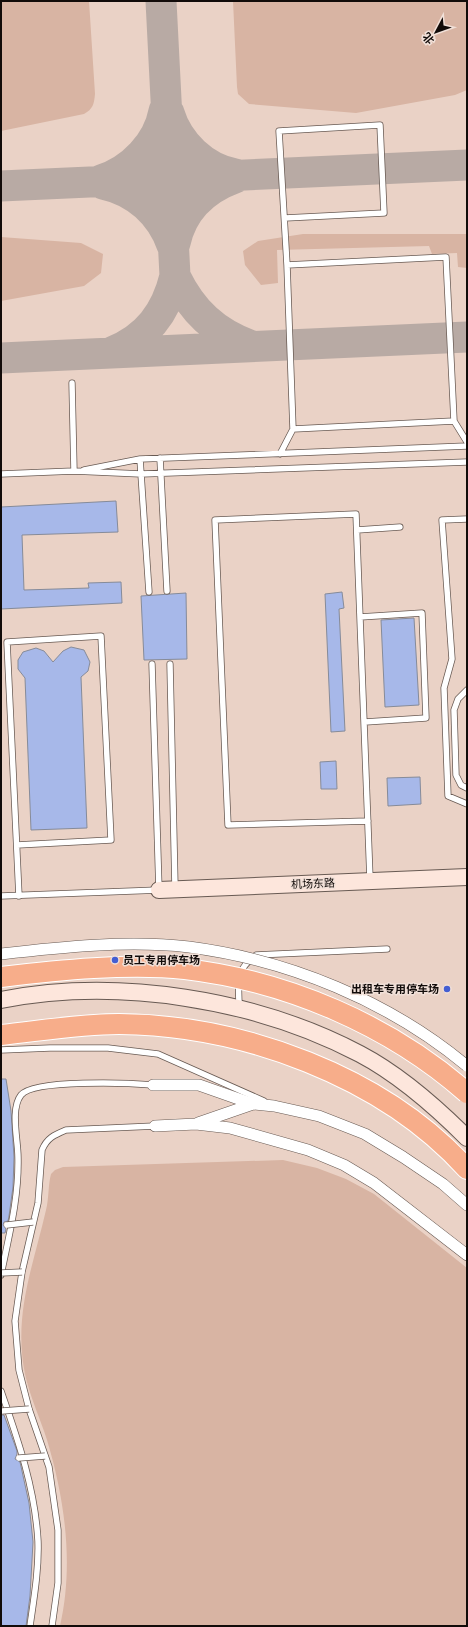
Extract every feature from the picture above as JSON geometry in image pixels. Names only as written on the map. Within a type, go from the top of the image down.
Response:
[{"type":"highway","points":[[1,977],[37,972],[117,967],[185,969],[251,981],[330,1008],[376,1029],[419,1055],[467,1093]]},
{"type":"highway","points":[[1,1035],[118,1024],[178,1028],[242,1040],[293,1056],[347,1080],[396,1109],[427,1132],[467,1169]]},
{"type":"main road","name":"机场东路","points":[[167,890],[467,877]]},
{"type":"main road","points":[[1,1000],[83,990],[166,995],[239,1008],[306,1028],[361,1054],[403,1081],[444,1114],[467,1138]]},
{"type":"street","points":[[1,954],[122,944],[188,947],[258,961],[300,973],[387,1011],[428,1037],[467,1066]]},
{"type":"street","points":[[152,1085],[199,1085],[253,1104],[274,1106],[319,1116],[365,1134],[408,1160],[443,1184],[467,1205]]},
{"type":"street","points":[[196,1124],[253,1104]]},
{"type":"street","points":[[155,1126],[196,1124],[230,1128],[308,1150],[344,1165],[374,1183],[467,1255]]},
{"type":"lane","points":[[280,454],[293,429],[285,218],[279,131],[380,125],[384,213],[285,218]]},
{"type":"lane","points":[[287,265],[446,257],[454,422],[467,442]]},
{"type":"lane","points":[[72,383],[74,471]]},
{"type":"lane","points":[[293,429],[454,422]]},
{"type":"lane","points":[[74,471],[140,459],[467,446]]},
{"type":"lane","points":[[160,458],[167,591]]},
{"type":"lane","points":[[140,459],[149,592]]},
{"type":"lane","points":[[1,474],[74,471],[141,474],[467,462]]},
{"type":"lane","points":[[368,821],[228,825],[214,520],[356,514],[365,722],[370,881]]},
{"type":"lane","points":[[467,519],[442,520],[452,659],[444,688],[448,796],[467,804]]},
{"type":"lane","points":[[357,530],[400,527]]},
{"type":"lane","points":[[360,617],[422,613],[426,718],[365,722]]},
{"type":"lane","points":[[17,845],[111,840],[101,636],[7,642],[19,896]]},
{"type":"lane","points":[[152,664],[167,890]]},
{"type":"lane","points":[[167,890],[170,664]]},
{"type":"lane","points":[[467,690],[458,698],[454,710],[456,775],[461,785],[467,788]]},
{"type":"lane","points":[[1,896],[167,890]]},
{"type":"lane","points":[[239,1008],[239,974],[244,964],[256,956],[387,949]]},
{"type":"lane","points":[[228,972],[239,974]]},
{"type":"lane","points":[[1,1050],[108,1048],[158,1054],[274,1106]]},
{"type":"lane","points":[[22,1272],[1,1274],[17,1201],[18,1158],[15,1105],[22,1094],[31,1088],[47,1086],[124,1082],[152,1085]]},
{"type":"lane","points":[[52,1626],[58,1583],[58,1530],[49,1467],[29,1409],[19,1370],[15,1321],[22,1272],[38,1203],[42,1150],[45,1142],[53,1135],[66,1130],[155,1126]]},
{"type":"lane","points":[[7,1225],[34,1222]]},
{"type":"lane","points":[[1,1391],[28,1471],[34,1500],[38,1542],[37,1577],[30,1626]]},
{"type":"lane","points":[[2,1411],[29,1409]]},
{"type":"lane","points":[[19,1458],[45,1456]]},
{"type":"shaded area","points":[[1,1],[467,1],[467,1626],[1,1626]]},
{"type":"shaded area","points":[[1,1],[89,1],[95,94],[92,106],[87,112],[84,114],[1,131]]},
{"type":"shaded area","points":[[233,1],[467,1],[467,90],[455,95],[356,113],[249,104],[238,94]]},
{"type":"shaded area","points":[[303,234],[467,234],[467,268],[458,267],[457,253],[432,254],[429,246],[277,250],[278,283],[261,285],[245,265],[243,251],[258,241]]},
{"type":"shaded area","points":[[1,237],[81,243],[103,254],[101,273],[84,286],[1,301]]},
{"type":"shaded area","points":[[283,1160],[317,1168],[346,1179],[374,1194],[467,1268],[467,1626],[60,1626],[64,1603],[67,1556],[63,1509],[59,1486],[47,1440],[27,1383],[22,1352],[21,1331],[26,1291],[48,1201],[51,1174],[55,1170],[63,1167]]},
{"type":"building","points":[[116,501],[118,532],[22,535],[24,590],[89,588],[88,583],[121,582],[122,603],[1,609],[1,507]]},
{"type":"building","points":[[342,592],[344,608],[339,609],[345,731],[331,732],[325,594]]},
{"type":"building","points":[[186,593],[187,659],[144,660],[141,596]]},
{"type":"building","points":[[414,618],[419,705],[385,707],[381,620]]},
{"type":"building","points":[[71,647],[84,650],[90,662],[88,671],[81,677],[87,828],[31,830],[25,678],[18,669],[18,660],[23,652],[36,648],[44,651],[53,662],[63,651]]},
{"type":"building","points":[[336,761],[337,789],[321,789],[320,762]]},
{"type":"building","points":[[420,777],[421,804],[388,806],[387,778]]},
{"type":"building","points":[[1,1079],[6,1079],[11,1111],[14,1157],[13,1187],[9,1216],[8,1221],[4,1222],[3,1225],[6,1229],[5,1233],[1,1233]]},
{"type":"building","points":[[1,1415],[4,1415],[17,1451],[15,1459],[20,1462],[29,1503],[33,1542],[30,1596],[26,1626],[1,1626]]},
{"type":"taxiway","points":[[112,352],[145,332],[153,323],[166,302],[175,276],[161,1]]},
{"type":"taxiway","points":[[101,180],[123,170],[142,154],[156,134],[164,111]]},
{"type":"taxiway","points":[[169,113],[179,134],[194,152],[213,166],[235,174]]},
{"type":"taxiway","points":[[1,186],[467,165]]},
{"type":"taxiway","points":[[175,243],[183,220],[196,202],[214,188],[235,178]]},
{"type":"taxiway","points":[[103,184],[126,192],[146,206],[161,223],[172,245]]},
{"type":"taxiway","points":[[175,276],[189,300],[206,319],[227,334],[252,346]]},
{"type":"taxiway","points":[[1,358],[467,337]]},
{"type":"place","name":"员工专用停车场","points":[[115,960]]},
{"type":"place","name":"出租车专用停车场","points":[[447,989]]}]
